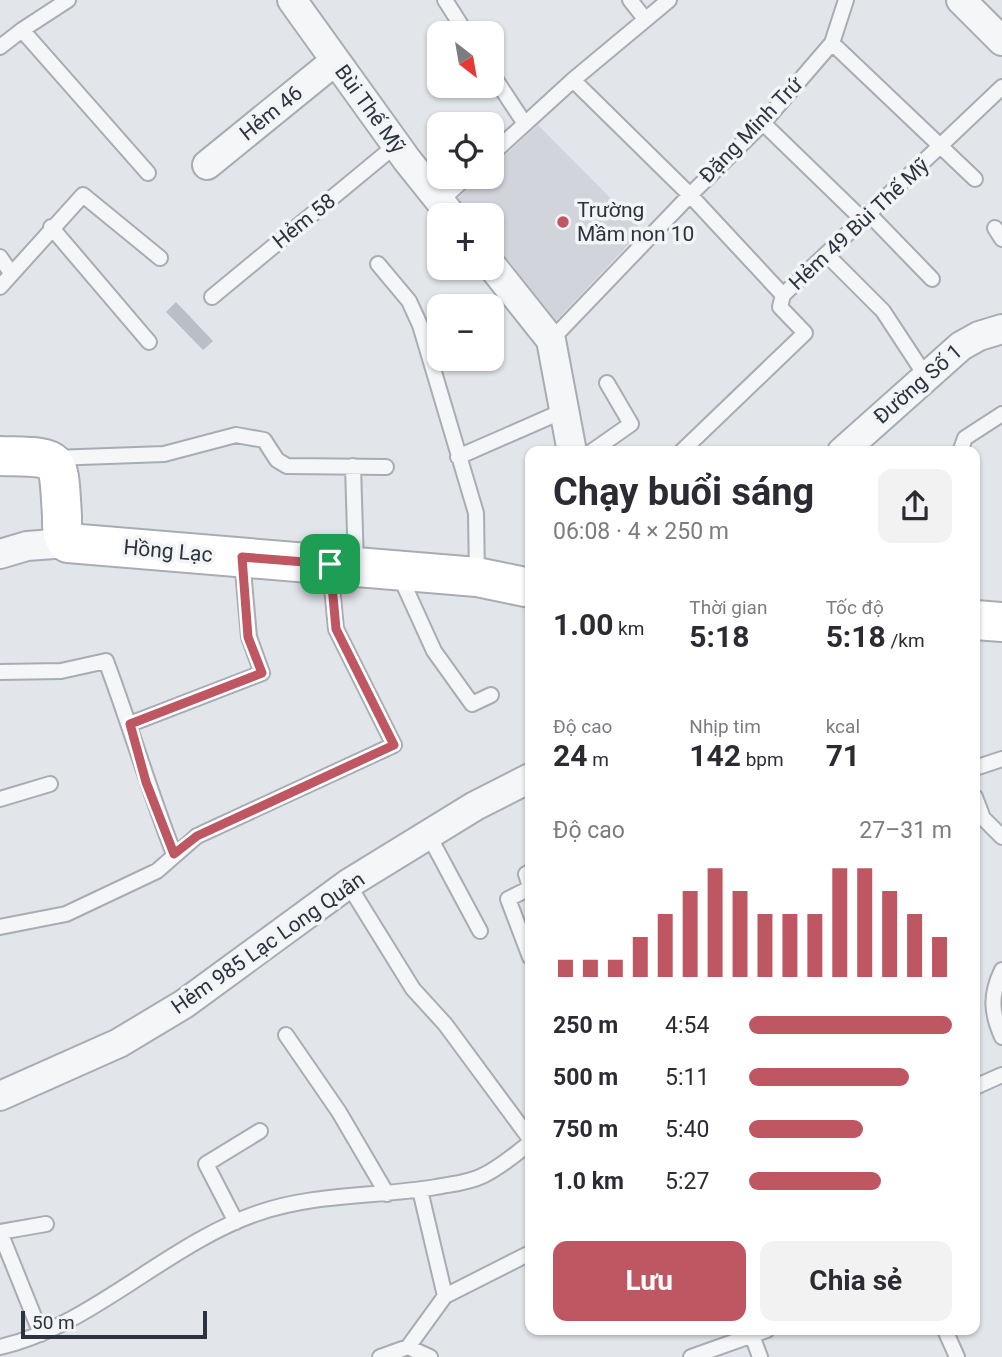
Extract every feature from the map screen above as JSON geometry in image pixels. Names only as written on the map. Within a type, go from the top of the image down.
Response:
[{"type":"street","name":"Bùi Thế Mỹ","points":[[293,0],[396,145],[442,203]]},
{"type":"street","points":[[961,0],[1002,41]]},
{"type":"street","name":"Hẻm 46","points":[[207,165],[335,61]]},
{"type":"street","points":[[503,280],[551,340],[571,446]]},
{"type":"street","name":"Đường Số 1","points":[[848,446],[925,375],[969,341],[1002,329]]},
{"type":"street","points":[[0,456],[49,459],[58,470],[63,533],[68,542],[27,546],[0,554]]},
{"type":"street","name":"Hồng Lạc","points":[[68,542],[477,577],[525,587]]},
{"type":"street","points":[[980,620],[1002,622]]},
{"type":"street","name":"Hẻm 985 Lạc Long Quân","points":[[0,1096],[119,1043],[184,1004],[348,884],[428,834],[525,781]]},
{"type":"lane","points":[[0,47],[68,0]]},
{"type":"lane","points":[[445,0],[458,21]]},
{"type":"lane","points":[[630,0],[645,19]]},
{"type":"lane","points":[[504,143],[573,80],[669,0]]},
{"type":"lane","name":"Đặng Minh Trứ","points":[[551,340],[763,123],[832,43],[846,0]]},
{"type":"lane","points":[[23,30],[148,173]]},
{"type":"lane","points":[[832,43],[975,179]]},
{"type":"lane","points":[[573,80],[690,195],[783,295]]},
{"type":"lane","name":"Hẻm 49 Bùi Thế Mỹ","points":[[687,446],[805,333],[780,307],[783,295],[1002,88]]},
{"type":"lane","points":[[504,92],[525,124]]},
{"type":"lane","points":[[763,123],[932,278]]},
{"type":"lane","name":"Hẻm 58","points":[[212,297],[396,145]]},
{"type":"lane","points":[[0,287],[51,227],[83,195],[160,258]]},
{"type":"lane","points":[[51,227],[149,342]]},
{"type":"lane","points":[[827,255],[883,312],[925,375]]},
{"type":"lane","points":[[0,257],[11,273]]},
{"type":"lane","points":[[378,264],[409,302],[420,325],[476,513],[477,577]]},
{"type":"lane","points":[[600,446],[631,424],[607,383]]},
{"type":"lane","points":[[458,457],[563,411]]},
{"type":"lane","points":[[960,446],[965,438],[1002,414]]},
{"type":"lane","points":[[49,459],[163,454],[236,435],[264,440],[277,460],[287,466],[386,467]]},
{"type":"lane","points":[[0,927],[66,914],[157,872],[197,836],[394,745],[336,629],[353,466]]},
{"type":"lane","points":[[130,724],[262,673],[248,637],[242,557]]},
{"type":"lane","points":[[397,570],[434,651],[472,704],[491,695]]},
{"type":"lane","points":[[2,671],[61,671],[106,661],[130,724],[146,782],[174,854]]},
{"type":"lane","points":[[980,766],[1002,759]]},
{"type":"lane","points":[[0,799],[50,783]]},
{"type":"lane","points":[[980,810],[983,818],[1002,837]]},
{"type":"lane","points":[[428,834],[480,931]]},
{"type":"lane","points":[[348,884],[413,989],[444,1024],[525,1134]]},
{"type":"lane","points":[[525,890],[508,899],[525,944]]},
{"type":"lane","points":[[1002,970],[991,1002],[1002,1037]]},
{"type":"lane","points":[[286,1035],[339,1112],[387,1194]]},
{"type":"lane","points":[[980,1085],[1001,1078]]},
{"type":"lane","points":[[236,1222],[206,1164],[260,1130]]},
{"type":"lane","points":[[0,1347],[41,1334],[177,1252],[236,1222],[298,1202],[420,1190],[481,1177],[525,1145]]},
{"type":"lane","points":[[420,1190],[444,1296]]},
{"type":"lane","points":[[41,1334],[0,1232],[46,1224]]},
{"type":"lane","points":[[380,1357],[408,1347],[444,1296],[525,1255]]},
{"type":"lane","points":[[691,1357],[746,1335]]},
{"type":"lane","points":[[752,1335],[760,1357]]},
{"type":"lane","points":[[946,1335],[957,1357]]},
{"type":"lane","points":[[408,1347],[430,1357]]},
{"type":"shaded area","name":"Trường Mầm non 10","points":[[538,125],[642,230],[553,324],[504,264],[504,203],[454,202],[468,189],[504,189],[504,156]]},
{"type":"building","points":[[176,302],[213,341],[203,350],[166,312]]},
{"type":"place","name":"Trường Mầm non 10","points":[[563,222]]},
{"type":"route","points":[[242,557],[330,564],[332,609],[336,629],[394,745],[197,836],[174,854],[146,782],[130,724],[262,673],[248,637],[242,557]]}]
